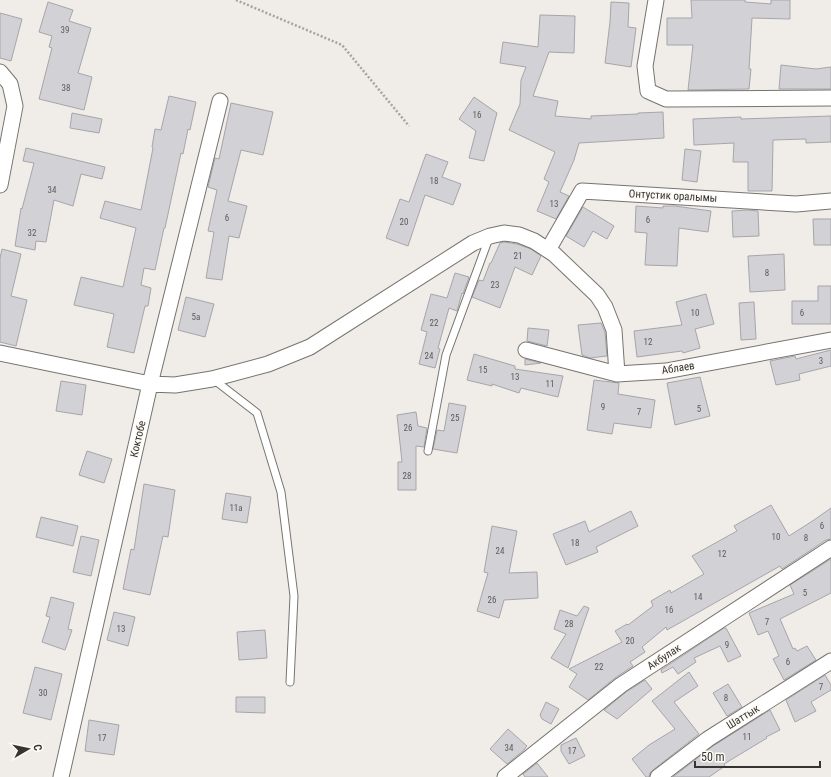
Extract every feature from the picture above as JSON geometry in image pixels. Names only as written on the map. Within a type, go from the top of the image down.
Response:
[{"type":"street","points":[[656,0],[645,66],[648,91],[666,99],[831,98]]},
{"type":"street","points":[[0,72],[10,84],[15,106],[0,185]]},
{"type":"street","name":"Коктобе","points":[[61,777],[150,384],[220,101]]},
{"type":"street","name":"Онтустик оралымы","points":[[548,250],[582,191],[796,204],[831,201]]},
{"type":"street","points":[[0,353],[150,384],[175,385],[212,379],[268,364],[310,347],[473,243],[490,236],[504,233],[519,235],[534,241],[548,250],[597,295],[605,307],[614,330],[617,374]]},
{"type":"street","name":"Аблаев","points":[[526,350],[617,374],[666,371],[831,340]]},
{"type":"street","name":"Акбулак","points":[[505,777],[620,685],[831,548]]},
{"type":"street","name":"Шаттык","points":[[658,777],[708,739],[831,661]]},
{"type":"lane","points":[[428,451],[446,355],[490,236]]},
{"type":"lane","points":[[212,379],[257,413],[281,492],[294,596],[290,682]]},
{"type":"path","points":[[236,0],[342,45],[409,126]]},
{"type":"building","points":[[691,0],[745,0],[745,2],[771,4],[771,0],[790,0],[790,19],[752,18],[749,89],[688,90],[693,45],[667,45],[667,18],[692,18]]},
{"type":"building","points":[[48,2],[73,10],[69,21],[91,28],[78,73],[92,77],[84,110],[39,99],[52,48],[49,47],[52,36],[39,32]]},
{"type":"building","points":[[611,2],[629,3],[628,27],[636,28],[631,67],[605,63]]},
{"type":"building","points":[[0,13],[22,19],[11,61],[0,58]]},
{"type":"building","points":[[540,15],[575,16],[574,53],[549,52],[533,96],[558,101],[555,116],[591,119],[591,116],[663,112],[664,138],[579,143],[574,160],[560,192],[569,196],[556,219],[537,211],[549,182],[544,179],[555,152],[509,130],[520,104],[521,80],[526,67],[500,63],[503,42],[538,47]]},
{"type":"building","points":[[781,65],[816,69],[831,67],[831,89],[779,89]]},
{"type":"building","points":[[169,96],[196,102],[190,130],[188,129],[183,154],[181,153],[155,270],[144,268],[141,285],[151,288],[148,306],[145,306],[134,353],[107,347],[114,314],[74,305],[81,277],[123,287],[136,228],[100,218],[105,201],[141,210],[153,148],[155,129],[161,130]]},
{"type":"building","points":[[474,97],[497,113],[484,161],[469,158],[476,131],[459,119]]},
{"type":"building","points":[[231,103],[273,112],[263,155],[241,150],[228,201],[247,206],[239,238],[229,236],[222,280],[206,278],[214,232],[208,231],[217,190],[208,187],[215,158],[219,159]]},
{"type":"building","points":[[72,113],[102,119],[99,133],[70,128]]},
{"type":"building","points":[[831,116],[831,142],[806,143],[806,139],[773,140],[772,191],[748,191],[748,162],[733,162],[734,143],[694,145],[693,119]]},
{"type":"building","points":[[26,148],[105,167],[102,179],[81,174],[73,206],[54,200],[46,242],[36,241],[35,250],[15,246],[21,208],[22,209],[34,163],[23,161]]},
{"type":"building","points":[[685,149],[701,151],[697,182],[682,180]]},
{"type":"building","points":[[426,154],[448,162],[442,177],[461,184],[453,205],[425,195],[408,246],[386,238],[400,199],[409,202]]},
{"type":"building","points":[[636,206],[663,208],[663,206],[675,206],[711,211],[708,232],[679,228],[677,266],[645,265],[647,233],[635,232]]},
{"type":"building","points":[[583,207],[614,226],[607,239],[593,231],[584,247],[566,236]]},
{"type":"building","points":[[732,211],[758,211],[759,236],[733,237]]},
{"type":"building","points":[[813,219],[831,219],[831,245],[814,245]]},
{"type":"building","points":[[504,242],[517,244],[531,249],[541,256],[532,275],[515,267],[500,308],[472,297],[479,280],[483,281],[500,243]]},
{"type":"building","points":[[2,249],[21,254],[11,296],[27,300],[16,346],[0,342],[0,258]]},
{"type":"building","points":[[784,254],[785,290],[750,292],[748,256]]},
{"type":"building","points":[[455,273],[469,277],[463,294],[462,293],[457,311],[449,308],[438,348],[440,349],[435,368],[419,364],[427,332],[421,330],[431,294],[447,298]]},
{"type":"building","points":[[818,286],[831,286],[831,324],[792,324],[792,301],[818,301]]},
{"type":"building","points":[[706,294],[714,324],[695,329],[700,348],[683,353],[682,351],[637,357],[634,331],[682,325],[676,302]]},
{"type":"building","points":[[186,297],[214,304],[205,337],[178,330]]},
{"type":"building","points":[[754,302],[756,339],[741,340],[739,303]]},
{"type":"building","points":[[601,323],[605,332],[607,356],[590,358],[582,355],[578,325]]},
{"type":"building","points":[[528,328],[549,330],[547,346],[527,341]]},
{"type":"building","points":[[831,350],[831,366],[799,374],[800,380],[776,385],[770,361],[795,356],[796,359]]},
{"type":"building","points":[[474,354],[515,366],[515,369],[563,376],[558,397],[521,388],[519,393],[492,384],[492,386],[467,380]]},
{"type":"building","points":[[525,359],[541,363],[525,365]]},
{"type":"building","points":[[700,377],[710,416],[675,425],[667,383]]},
{"type":"building","points":[[594,380],[619,383],[618,394],[655,400],[651,428],[614,423],[612,434],[587,430]]},
{"type":"building","points":[[61,381],[86,385],[82,415],[56,411]]},
{"type":"building","points":[[449,403],[466,406],[457,453],[433,449],[437,430],[444,431]]},
{"type":"building","points":[[416,412],[418,426],[427,428],[424,447],[416,446],[416,490],[398,490],[398,462],[402,462],[397,415]]},
{"type":"building","points":[[87,451],[112,459],[104,483],[79,475]]},
{"type":"building","points":[[144,484],[175,490],[168,537],[163,536],[150,595],[123,589],[131,549],[134,550]]},
{"type":"building","points":[[226,493],[251,497],[247,523],[222,519]]},
{"type":"building","points":[[771,505],[789,536],[831,508],[831,539],[826,540],[782,569],[780,566],[667,630],[666,627],[642,647],[645,652],[630,662],[633,666],[615,678],[588,700],[569,687],[577,674],[569,669],[622,642],[615,631],[627,624],[628,625],[653,606],[651,601],[670,590],[671,593],[704,574],[692,556],[737,531],[734,526]]},
{"type":"building","points":[[631,511],[638,526],[596,547],[598,552],[566,565],[553,534],[585,521],[589,532]]},
{"type":"building","points":[[41,517],[78,526],[73,546],[36,537]]},
{"type":"building","points":[[492,526],[517,531],[509,573],[537,572],[538,598],[504,600],[499,618],[477,611],[488,573],[484,572]]},
{"type":"building","points":[[81,536],[99,540],[91,576],[73,572]]},
{"type":"building","points":[[831,559],[831,593],[780,619],[793,649],[795,648],[797,651],[807,646],[816,660],[784,680],[773,659],[779,656],[768,631],[758,635],[749,613],[794,594],[790,585]]},
{"type":"building","points":[[51,597],[74,603],[68,629],[72,630],[65,650],[42,642],[50,617],[46,616]]},
{"type":"building","points":[[584,606],[589,608],[568,668],[551,658],[566,634],[554,629],[560,610],[577,616]]},
{"type":"building","points":[[114,612],[135,617],[128,646],[107,640]]},
{"type":"building","points":[[726,628],[741,656],[728,662],[720,646],[694,658],[696,662],[678,674],[673,667],[662,673],[661,670]]},
{"type":"building","points":[[265,630],[267,658],[239,660],[237,632]]},
{"type":"building","points":[[35,667],[62,674],[51,720],[23,713]]},
{"type":"building","points":[[689,672],[698,686],[674,702],[699,734],[653,770],[649,777],[646,777],[632,759],[649,745],[675,729],[652,701]]},
{"type":"building","points":[[825,675],[831,685],[831,690],[811,702],[816,711],[795,722],[786,700]]},
{"type":"building","points":[[645,680],[652,689],[617,719],[604,710],[626,692]]},
{"type":"building","points":[[728,684],[742,707],[727,716],[713,693]]},
{"type":"building","points":[[236,697],[265,697],[265,713],[236,712]]},
{"type":"building","points":[[546,702],[559,709],[551,724],[542,719],[540,715]]},
{"type":"building","points":[[770,710],[780,730],[766,737],[767,738],[724,764],[725,766],[709,777],[673,777],[713,746]]},
{"type":"building","points":[[89,720],[119,725],[114,755],[85,751]]},
{"type":"building","points":[[508,729],[527,746],[507,764],[490,749]]},
{"type":"building","points":[[576,738],[585,756],[569,764],[561,751],[561,745]]},
{"type":"building","points":[[537,763],[548,777],[525,777],[523,774]]}]
